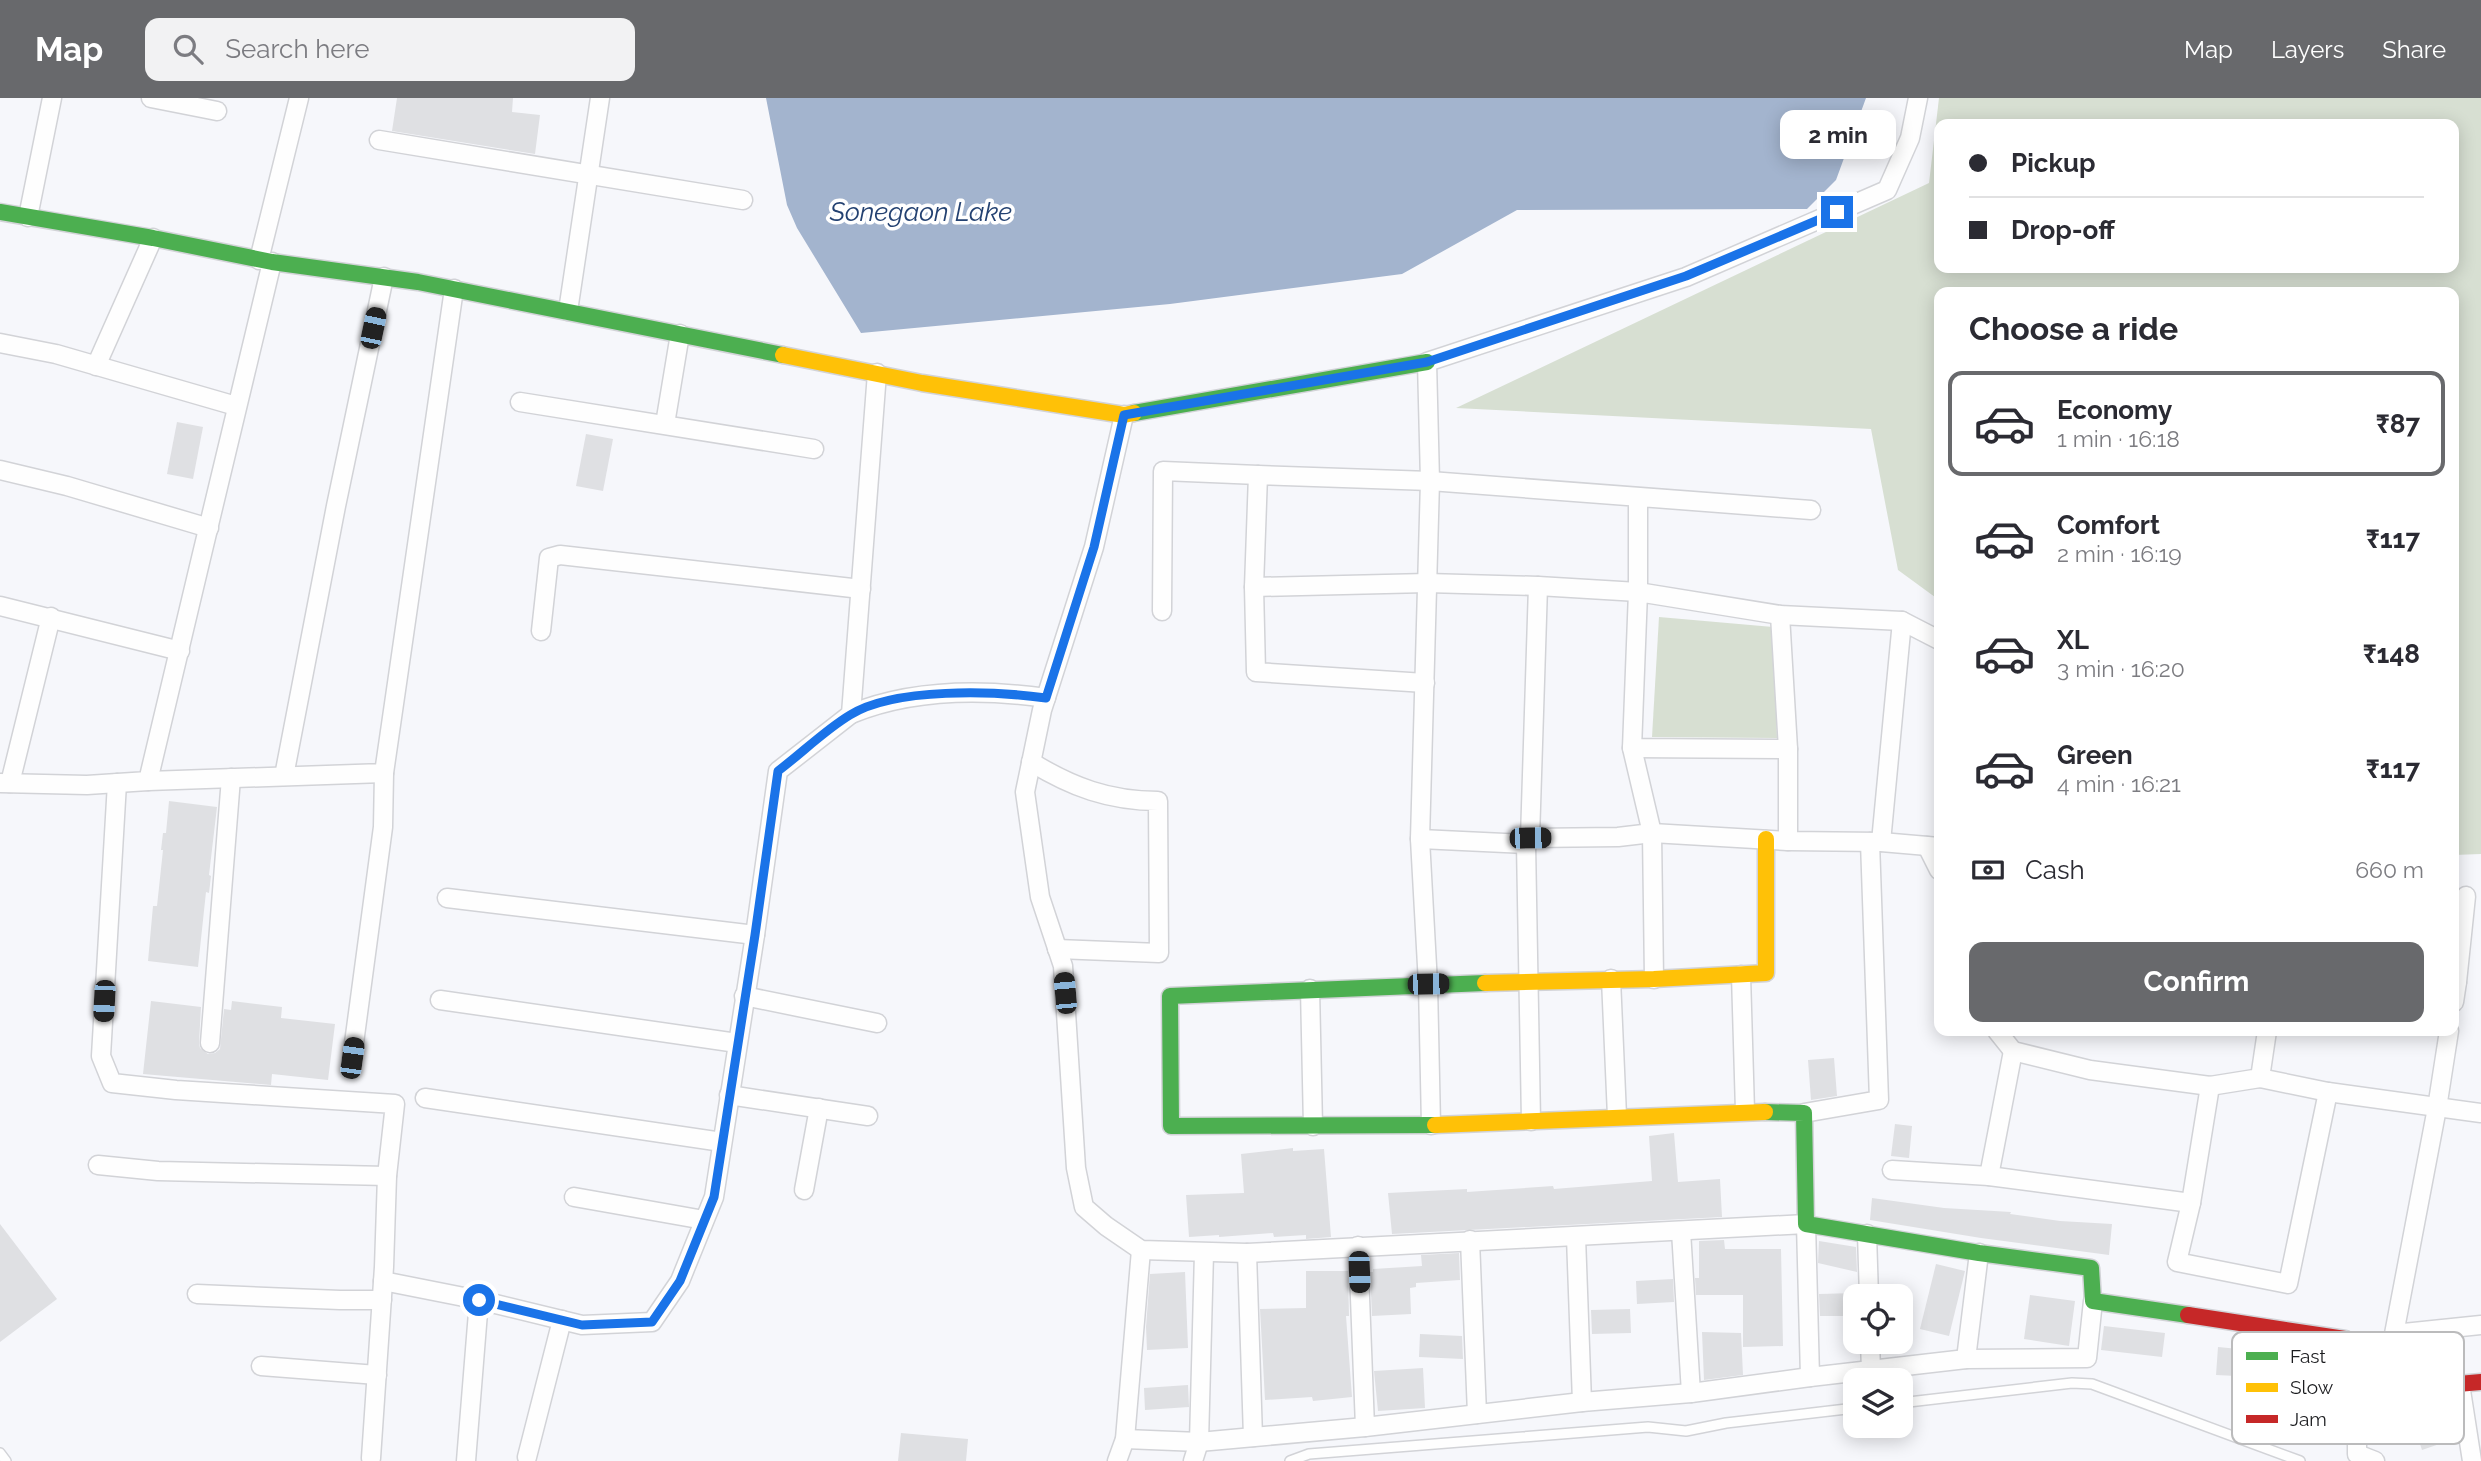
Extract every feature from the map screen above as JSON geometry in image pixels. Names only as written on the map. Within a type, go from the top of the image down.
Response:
[{"type":"street","points":[[28,217],[52,98]]},
{"type":"street","points":[[151,98],[217,111]]},
{"type":"street","points":[[148,780],[209,528],[299,98]]},
{"type":"street","points":[[568,311],[600,98]]},
{"type":"street","points":[[0,212],[153,237],[265,261],[454,289],[922,383],[1124,415],[1427,362],[1686,276],[1887,190],[1910,138],[1918,98]]},
{"type":"street","points":[[379,140],[743,200]]},
{"type":"street","points":[[96,366],[153,237]]},
{"type":"street","points":[[284,776],[335,506],[384,277]]},
{"type":"street","points":[[352,1058],[383,827],[384,773],[454,289]]},
{"type":"street","points":[[665,424],[680,334]]},
{"type":"street","points":[[0,343],[56,354],[236,406]]},
{"type":"street","points":[[1427,362],[1430,481],[1420,839],[1428,984],[1431,1125]]},
{"type":"street","points":[[851,714],[877,373]]},
{"type":"street","points":[[520,402],[814,449]]},
{"type":"street","points":[[1124,415],[1094,547],[1046,698],[1025,792],[1040,897],[1064,980],[1076,1168],[1084,1207],[1141,1250],[1247,1253],[1806,1224],[1979,1253],[2091,1268],[2093,1301],[2087,1358],[1966,1359],[1888,1368]]},
{"type":"street","points":[[0,470],[68,486],[209,528]]},
{"type":"street","points":[[1162,611],[1163,471],[1430,481],[1811,510]]},
{"type":"street","points":[[1258,475],[1254,587],[1256,672],[1425,683]]},
{"type":"street","points":[[1638,498],[1638,592],[1632,748],[1651,833],[1654,979]]},
{"type":"street","points":[[541,631],[549,558],[560,555],[861,589]]},
{"type":"street","points":[[1254,587],[1427,583],[1638,592],[1780,615],[1902,621],[1934,637]]},
{"type":"street","points":[[1531,1121],[1528,841],[1538,586]]},
{"type":"street","points":[[0,606],[180,651]]},
{"type":"street","points":[[1780,615],[1788,750],[1788,841]]},
{"type":"street","points":[[51,617],[5,783],[87,785],[148,780],[384,773]]},
{"type":"street","points":[[1766,838],[1766,973],[1170,996],[1171,1126],[1431,1125],[1617,1115],[1745,1111],[1804,1113],[1880,1100],[1875,842],[1902,621]]},
{"type":"street","points":[[383,1282],[479,1300],[582,1325],[652,1322],[680,1281],[714,1197],[778,771],[851,714],[879,703],[916,696],[1006,693],[1046,698]]},
{"type":"street","points":[[1632,748],[1788,750]]},
{"type":"street","points":[[1031,762],[1061,781],[1126,801],[1158,801],[1159,953],[1057,949]]},
{"type":"street","points":[[210,1043],[231,778]]},
{"type":"street","points":[[117,783],[101,1056],[111,1083],[176,1090],[396,1104],[387,1175],[382,1300],[370,1458]]},
{"type":"street","points":[[1420,839],[1528,841],[1651,833],[1933,846]]},
{"type":"street","points":[[2459,953],[2467,896]]},
{"type":"street","points":[[447,898],[755,935]]},
{"type":"street","points":[[1741,975],[1745,1111]]},
{"type":"street","points":[[1611,979],[1617,1115]]},
{"type":"street","points":[[1310,989],[1313,1126]]},
{"type":"street","points":[[744,996],[877,1023]]},
{"type":"street","points":[[440,1000],[737,1043]]},
{"type":"street","points":[[2001,1036],[2013,1051],[2090,1070],[2210,1086],[2260,1078],[2329,1092],[2481,1113]]},
{"type":"street","points":[[2260,1078],[2266,1036]]},
{"type":"street","points":[[2394,1332],[2448,1036]]},
{"type":"street","points":[[1989,1175],[2013,1051]]},
{"type":"street","points":[[2210,1086],[2191,1203],[2177,1262],[2288,1284],[2329,1092]]},
{"type":"street","points":[[729,1095],[868,1115]]},
{"type":"street","points":[[425,1098],[722,1142]]},
{"type":"street","points":[[804,1190],[819,1108]]},
{"type":"street","points":[[1804,1113],[1810,1377]]},
{"type":"street","points":[[98,1164],[159,1171],[387,1175]]},
{"type":"street","points":[[1892,1170],[1989,1175],[2191,1203]]},
{"type":"street","points":[[574,1197],[704,1220]]},
{"type":"street","points":[[1681,1231],[1691,1393]]},
{"type":"street","points":[[1867,1234],[1869,1284]]},
{"type":"street","points":[[1576,1237],[1582,1402]]},
{"type":"street","points":[[1470,1240],[1477,1414]]},
{"type":"street","points":[[1358,1246],[1365,1427]]},
{"type":"street","points":[[1117,1461],[1125,1439],[1141,1250]]},
{"type":"street","points":[[1193,1461],[1199,1441],[1204,1253]]},
{"type":"street","points":[[1247,1253],[1253,1437]]},
{"type":"street","points":[[1966,1359],[1979,1253]]},
{"type":"street","points":[[197,1294],[382,1300]]},
{"type":"street","points":[[466,1461],[479,1300]]},
{"type":"street","points":[[2093,1301],[2299,1332]]},
{"type":"street","points":[[527,1457],[562,1320]]},
{"type":"street","points":[[2413,1332],[2481,1325]]},
{"type":"street","points":[[261,1366],[377,1375]]},
{"type":"street","points":[[1125,1439],[1199,1441],[1365,1427],[1582,1402],[1691,1393],[1843,1373]]},
{"type":"street","points":[[2464,1410],[2472,1461]]},
{"type":"street","points":[[2357,1444],[2357,1454],[2375,1461]]},
{"type":"lane","points":[[1913,1401],[2072,1383],[2092,1384],[2232,1436]]},
{"type":"lane","points":[[1290,1461],[1309,1454],[1648,1427],[1686,1431],[1726,1423],[1843,1409]]},
{"type":"lane","points":[[2254,1444],[2300,1461]]},
{"type":"lane","points":[[0,1453],[6,1461]]},
{"type":"shaded area","points":[[1939,98],[2481,98],[2481,854],[2459,855],[2459,287],[1934,287],[1934,596],[1898,570],[1871,429],[1456,408],[1929,183],[1934,140],[1934,273],[2459,273],[2459,119],[1937,119]]},
{"type":"shaded area","points":[[1659,617],[1773,627],[1777,738],[1652,737]]},
{"type":"water","name":"Sonegaon Lake","points":[[766,98],[1866,98],[1836,180],[1807,209],[1517,210],[1402,274],[1170,304],[861,333],[797,228],[787,205]]},
{"type":"building","points":[[397,98],[513,98],[512,112],[540,115],[535,154],[392,131]]},
{"type":"building","points":[[177,422],[203,427],[193,479],[167,474]]},
{"type":"building","points":[[586,434],[613,439],[603,491],[576,486]]},
{"type":"building","points":[[169,801],[217,807],[209,893],[206,892],[198,967],[148,961],[153,906],[157,906],[161,850],[163,833],[166,833]]},
{"type":"building","points":[[151,1001],[201,1007],[199,1043],[200,1048],[208,1054],[220,1049],[224,1009],[231,1010],[232,1001],[282,1007],[281,1018],[335,1024],[328,1080],[272,1074],[271,1085],[143,1074]]},
{"type":"building","points":[[1834,1058],[1837,1096],[1811,1100],[1808,1060]]},
{"type":"building","points":[[1895,1124],[1912,1126],[1909,1158],[1891,1156]]},
{"type":"building","points":[[1674,1133],[1678,1182],[1720,1179],[1722,1217],[1392,1234],[1388,1193],[1467,1189],[1467,1192],[1553,1186],[1554,1189],[1652,1181],[1649,1136]]},
{"type":"building","points":[[1293,1148],[1293,1151],[1324,1149],[1331,1237],[1274,1237],[1273,1233],[1189,1237],[1186,1195],[1244,1193],[1241,1154]]},
{"type":"building","points":[[1872,1198],[1944,1208],[2011,1212],[2010,1214],[2060,1221],[2112,1224],[2109,1255],[1870,1220]]},
{"type":"building","points":[[0,1224],[57,1299],[0,1342]]},
{"type":"building","points":[[1724,1240],[1725,1249],[1781,1249],[1783,1346],[1743,1347],[1743,1295],[1696,1295],[1699,1241]]},
{"type":"building","points":[[1819,1241],[1856,1247],[1857,1272],[1818,1263]]},
{"type":"building","points":[[1459,1253],[1460,1280],[1416,1283],[1416,1287],[1410,1288],[1411,1314],[1372,1316],[1370,1272],[1373,1272],[1373,1269],[1422,1266],[1421,1255]]},
{"type":"building","points":[[1936,1264],[1965,1271],[1949,1336],[1920,1329]]},
{"type":"building","points":[[1306,1271],[1348,1271],[1349,1316],[1346,1316],[1352,1397],[1313,1401],[1312,1397],[1265,1400],[1260,1309],[1306,1308]]},
{"type":"building","points":[[1185,1272],[1188,1348],[1147,1350],[1150,1274]]},
{"type":"building","points":[[1673,1279],[1674,1302],[1637,1304],[1636,1281]]},
{"type":"building","points":[[1843,1293],[1843,1316],[1820,1316],[1819,1294]]},
{"type":"building","points":[[2030,1295],[2075,1301],[2069,1346],[2024,1339]]},
{"type":"building","points":[[1630,1309],[1631,1333],[1592,1334],[1591,1310]]},
{"type":"building","points":[[2104,1326],[2165,1333],[2162,1357],[2101,1350]]},
{"type":"building","points":[[1702,1332],[1741,1333],[1743,1375],[1704,1380]]},
{"type":"building","points":[[1420,1334],[1462,1336],[1463,1359],[1419,1357]]},
{"type":"building","points":[[2218,1347],[2232,1348],[2232,1376],[2216,1375]]},
{"type":"building","points":[[1423,1368],[1425,1408],[1378,1411],[1374,1371]]},
{"type":"building","points":[[1188,1385],[1189,1407],[1145,1410],[1144,1388]]},
{"type":"building","points":[[901,1433],[968,1439],[966,1461],[898,1461]]},
{"type":"building","points":[[2420,1444],[2440,1444],[2422,1450]]},
{"type":"traffic: fast","points":[[0,212],[272,262],[418,282],[783,355]]},
{"type":"traffic: fast","points":[[1134,413],[1427,362]]},
{"type":"traffic: fast","points":[[1435,1125],[1171,1126],[1170,996],[1485,983]]},
{"type":"traffic: fast","points":[[1765,1112],[1804,1113],[1806,1224],[1979,1253],[2091,1268],[2093,1301],[2188,1315]]},
{"type":"traffic: slow","points":[[783,355],[922,383],[1124,415],[1134,413]]},
{"type":"traffic: slow","points":[[1485,983],[1766,973],[1766,839]]},
{"type":"traffic: slow","points":[[1435,1125],[1765,1112]]},
{"type":"traffic: jam","points":[[2188,1315],[2299,1332]]},
{"type":"traffic: jam","points":[[2464,1384],[2481,1382]]},
{"type":"route","points":[[479,1300],[582,1325],[652,1322],[680,1281],[714,1197],[778,771],[851,714],[879,703],[916,696],[1006,693],[1046,698],[1094,547],[1124,415],[1427,362],[1686,276],[1837,212]]}]
